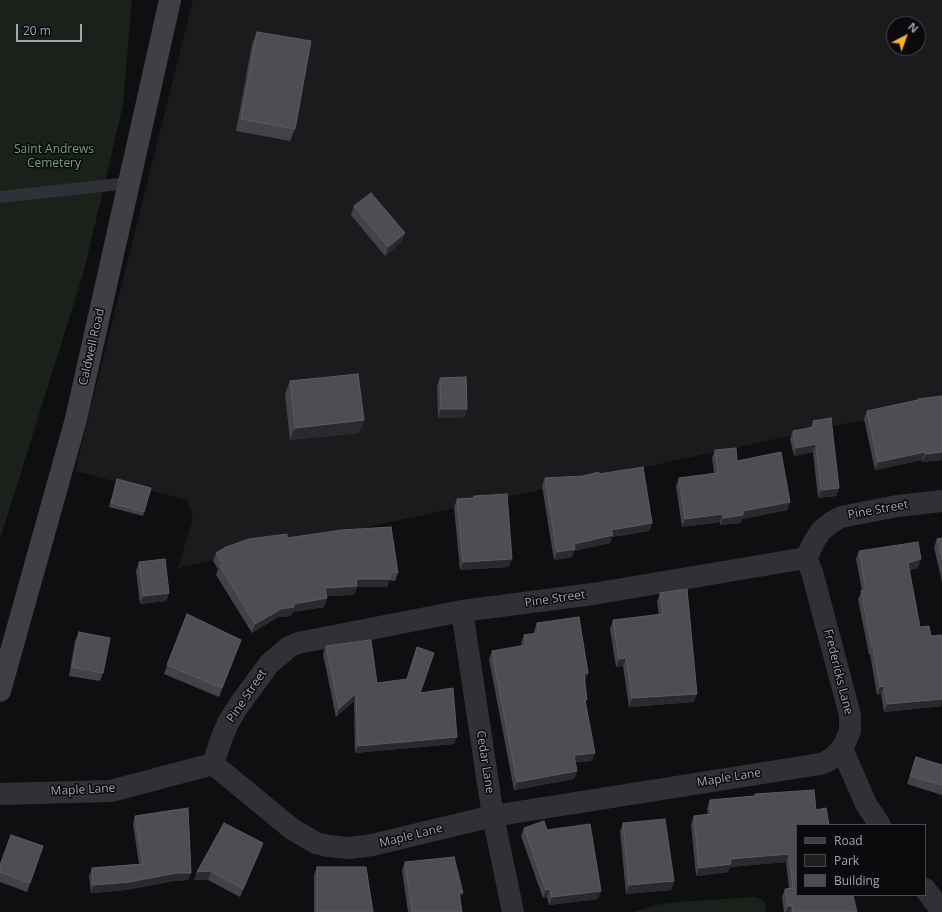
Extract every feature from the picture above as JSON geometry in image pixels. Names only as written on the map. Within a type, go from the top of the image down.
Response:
[{"type":"street","name":"Caldwell Road","points":[[0,691],[76,419],[170,0]]},
{"type":"street","name":"Pine Street","points":[[213,764],[229,721],[239,705],[269,664],[289,647],[306,641],[462,611],[592,594],[806,558],[821,531],[841,517],[897,506],[942,501]]},
{"type":"street","name":"Fredericks Lane","points":[[806,558],[812,572],[850,715],[850,731],[842,749]]},
{"type":"street","name":"Cedar Lane","points":[[462,611],[493,816],[513,912]]},
{"type":"street","name":"Maple Lane","points":[[0,794],[111,791],[213,764],[292,829],[316,843],[349,848],[372,845],[493,816],[820,764],[832,758],[842,749]]},
{"type":"street","points":[[842,749],[866,804],[879,824]]},
{"type":"street","points":[[926,890],[942,911]]},
{"type":"lane","points":[[0,197],[129,184]]},
{"type":"shaded area","points":[[193,0],[942,0],[942,403],[178,568],[193,518],[187,500],[75,471]]},
{"type":"green space","name":"Saint Andrews Cemetery","points":[[0,0],[132,0],[123,105],[84,271],[0,539]]},
{"type":"green space","points":[[756,897],[765,902],[766,912],[633,912],[656,905],[677,902]]},
{"type":"building","points":[[257,32],[311,41],[295,129],[241,119]]},
{"type":"building","points":[[371,193],[405,233],[388,247],[354,206]]},
{"type":"building","points":[[358,374],[364,420],[295,428],[290,381]]},
{"type":"building","points":[[466,377],[467,409],[441,409],[440,378]]},
{"type":"building","points":[[942,396],[942,452],[926,454],[925,452],[878,462],[867,411],[918,399]]},
{"type":"building","points":[[831,418],[839,488],[821,490],[816,444],[796,448],[793,431],[814,427],[813,421]]},
{"type":"building","points":[[736,448],[737,461],[781,452],[790,502],[743,511],[743,515],[723,518],[723,514],[685,519],[679,478],[718,473],[715,450]]},
{"type":"building","points":[[643,467],[652,523],[611,530],[613,535],[574,544],[575,549],[557,552],[545,478],[583,476],[599,472],[599,474]]},
{"type":"building","points":[[117,479],[151,488],[144,512],[111,503]]},
{"type":"building","points":[[507,494],[512,559],[463,562],[457,499],[474,498],[474,496]]},
{"type":"building","points":[[391,527],[398,573],[390,572],[390,579],[356,579],[357,586],[325,588],[327,598],[294,604],[294,607],[281,609],[255,624],[220,566],[223,564],[216,553],[226,547],[249,539],[287,534],[287,538],[342,530]]},
{"type":"building","points":[[942,538],[942,560],[937,539]]},
{"type":"building","points":[[918,542],[921,559],[908,563],[920,627],[929,626],[931,636],[942,635],[942,699],[887,704],[884,686],[880,687],[861,591],[866,590],[859,551]]},
{"type":"building","points":[[165,559],[169,593],[143,596],[139,562]]},
{"type":"building","points":[[687,589],[697,694],[632,698],[626,658],[619,659],[613,620],[663,614],[660,593]]},
{"type":"building","points":[[187,614],[241,640],[222,688],[167,665]]},
{"type":"building","points":[[579,617],[588,673],[584,674],[587,700],[585,700],[595,753],[574,755],[577,771],[517,782],[492,651],[526,645],[524,635],[538,633],[537,623]]},
{"type":"building","points":[[79,632],[110,638],[103,673],[72,667]]},
{"type":"building","points":[[371,640],[377,683],[407,679],[417,647],[434,653],[420,693],[453,688],[457,737],[358,746],[356,693],[339,709],[326,646]]},
{"type":"building","points":[[916,757],[942,765],[942,785],[910,776]]},
{"type":"building","points":[[814,790],[816,810],[826,808],[829,824],[796,824],[796,896],[853,896],[857,912],[793,912],[792,906],[788,906],[785,889],[793,888],[789,854],[730,859],[731,864],[699,868],[694,816],[711,814],[710,800],[755,796],[755,794]]},
{"type":"building","points":[[188,808],[191,873],[176,873],[129,882],[93,885],[92,868],[143,864],[135,816]]},
{"type":"building","points":[[665,819],[674,881],[629,885],[623,823]]},
{"type":"building","points":[[544,821],[547,830],[590,824],[601,891],[552,897],[550,889],[546,890],[524,828]]},
{"type":"building","points":[[224,823],[263,843],[243,889],[211,871],[197,872]]},
{"type":"building","points":[[11,835],[43,846],[30,883],[0,872],[0,865]]},
{"type":"building","points":[[454,857],[463,893],[459,893],[462,912],[412,912],[405,862]]},
{"type":"building","points":[[317,867],[366,867],[373,912],[317,912]]}]
